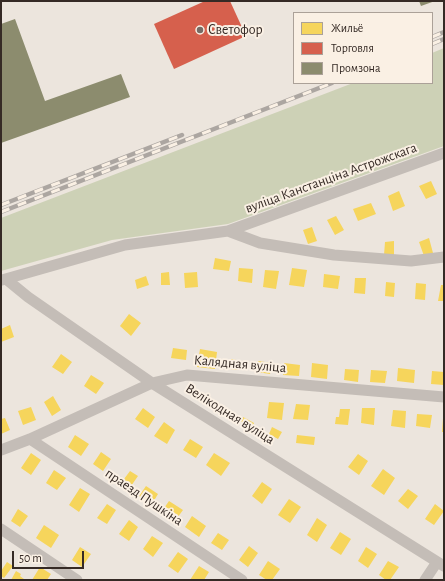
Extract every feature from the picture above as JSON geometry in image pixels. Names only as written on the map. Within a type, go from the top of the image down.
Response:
[{"type":"street","name":"вуліца Канстанціна Астрожскага","points":[[4,279],[125,245],[228,231],[444,153]]},
{"type":"street","name":"вуліца Канстанціна Астрожскага","points":[[228,231],[260,243],[334,255],[411,261],[444,257]]},
{"type":"street","name":"Велікодная вуліца","points":[[4,279],[152,383],[440,564]]},
{"type":"street","name":"Калядная вуліца","points":[[1,450],[30,439],[152,383],[187,375],[444,397]]},
{"type":"street","name":"праезд Пушкіна","points":[[30,439],[242,580]]},
{"type":"street","points":[[1,529],[77,580]]},
{"type":"street","points":[[425,580],[440,564]]},
{"type":"green space","points":[[444,48],[444,146],[228,224],[112,240],[1,271],[1,218],[350,84],[433,84],[433,53]]},
{"type":"building: Жильё","points":[[431,181],[437,194],[426,199],[419,186]]},
{"type":"building: Жильё","points":[[399,191],[405,206],[393,211],[388,196]]},
{"type":"building: Жильё","points":[[371,203],[376,214],[358,221],[353,209]]},
{"type":"building: Жильё","points":[[336,216],[344,230],[335,235],[327,220]]},
{"type":"building: Жильё","points":[[312,227],[317,241],[308,244],[303,230]]},
{"type":"building: Жильё","points":[[429,238],[433,253],[424,256],[419,242]]},
{"type":"building: Жильё","points":[[394,241],[394,255],[384,255],[385,242]]},
{"type":"building: Жильё","points":[[215,258],[231,261],[229,271],[213,269]]},
{"type":"building: Жильё","points":[[239,268],[253,269],[252,283],[238,281]]},
{"type":"building: Жильё","points":[[292,268],[307,270],[304,287],[289,285]]},
{"type":"building: Жильё","points":[[265,270],[279,271],[276,289],[263,287]]},
{"type":"building: Жильё","points":[[169,272],[170,285],[161,285],[161,273]]},
{"type":"building: Жильё","points":[[197,272],[198,287],[185,288],[184,273]]},
{"type":"building: Жильё","points":[[324,274],[340,276],[338,289],[323,287]]},
{"type":"building: Жильё","points":[[146,276],[149,285],[137,289],[135,280]]},
{"type":"building: Жильё","points":[[355,278],[366,278],[365,294],[354,293]]},
{"type":"building: Жильё","points":[[386,282],[395,283],[394,297],[385,296]]},
{"type":"building: Жильё","points":[[416,283],[426,284],[425,300],[415,299]]},
{"type":"building: Жильё","points":[[441,285],[444,285],[444,301],[438,301]]},
{"type":"building: Жильё","points":[[129,314],[141,323],[131,336],[120,326]]},
{"type":"building: Жильё","points":[[10,325],[14,337],[1,342],[1,329]]},
{"type":"building: Жильё","points":[[173,348],[187,350],[186,360],[171,358]]},
{"type":"building: Жильё","points":[[200,349],[217,352],[215,369],[197,367]]},
{"type":"building: Жильё","points":[[61,354],[72,362],[63,374],[52,367]]},
{"type":"building: Жильё","points":[[231,359],[241,361],[240,370],[230,369]]},
{"type":"building: Жильё","points":[[258,361],[272,363],[270,374],[257,372]]},
{"type":"building: Жильё","points":[[284,363],[300,365],[299,376],[283,375]]},
{"type":"building: Жильё","points":[[312,363],[328,365],[327,379],[311,377]]},
{"type":"building: Жильё","points":[[398,368],[415,370],[414,383],[397,381]]},
{"type":"building: Жильё","points":[[345,369],[359,370],[358,382],[344,380]]},
{"type":"building: Жильё","points":[[371,370],[387,371],[385,383],[370,382]]},
{"type":"building: Жильё","points":[[432,371],[444,372],[444,385],[431,384]]},
{"type":"building: Жильё","points":[[91,375],[104,383],[96,394],[84,386]]},
{"type":"building: Жильё","points":[[53,396],[61,410],[52,416],[44,402]]},
{"type":"building: Жильё","points":[[269,402],[284,403],[282,420],[267,418]]},
{"type":"building: Жильё","points":[[296,404],[310,405],[308,420],[293,419]]},
{"type":"building: Жильё","points":[[31,407],[36,420],[23,425],[18,411]]},
{"type":"building: Жильё","points":[[143,408],[155,417],[148,428],[135,419]]},
{"type":"building: Жильё","points":[[362,408],[375,408],[374,425],[361,423]]},
{"type":"building: Жильё","points":[[340,409],[350,409],[348,425],[335,424],[336,417],[339,417]]},
{"type":"building: Жильё","points":[[393,410],[406,411],[405,428],[391,426]]},
{"type":"building: Жильё","points":[[417,414],[432,415],[430,428],[416,426]]},
{"type":"building: Жильё","points":[[243,417],[254,423],[252,428],[240,421]]},
{"type":"building: Жильё","points":[[5,418],[10,430],[1,434],[1,419]]},
{"type":"building: Жильё","points":[[443,418],[444,432],[442,432]]},
{"type":"building: Жильё","points":[[164,422],[175,430],[167,444],[154,436]]},
{"type":"building: Жильё","points":[[272,427],[282,432],[278,439],[269,434]]},
{"type":"building: Жильё","points":[[75,435],[89,444],[81,456],[68,447]]},
{"type":"building: Жильё","points":[[297,435],[315,437],[314,445],[296,443]]},
{"type":"building: Жильё","points":[[190,439],[203,447],[196,458],[183,450]]},
{"type":"building: Жильё","points":[[101,452],[111,459],[103,471],[93,464]]},
{"type":"building: Жильё","points":[[31,453],[41,460],[31,475],[21,468]]},
{"type":"building: Жильё","points":[[214,453],[230,463],[221,476],[206,465]]},
{"type":"building: Жильё","points":[[358,454],[368,461],[359,475],[348,467]]},
{"type":"building: Жильё","points":[[383,469],[395,478],[384,495],[371,486]]},
{"type":"building: Жильё","points":[[54,470],[66,478],[57,490],[46,483]]},
{"type":"building: Жильё","points":[[130,471],[138,476],[129,489],[121,483]]},
{"type":"building: Жильё","points":[[262,482],[272,489],[262,504],[252,496]]},
{"type":"building: Жильё","points":[[146,486],[158,494],[152,504],[139,496]]},
{"type":"building: Жильё","points":[[80,488],[90,494],[79,512],[69,505]]},
{"type":"building: Жильё","points":[[408,489],[418,496],[408,509],[398,501]]},
{"type":"building: Жильё","points":[[289,499],[301,507],[290,523],[278,515]]},
{"type":"building: Жильё","points":[[169,501],[183,510],[175,521],[162,511]]},
{"type":"building: Жильё","points":[[107,504],[116,510],[107,524],[97,518]]},
{"type":"building: Жильё","points":[[435,504],[444,511],[434,525],[425,519]]},
{"type":"building: Жильё","points":[[18,509],[28,516],[20,527],[11,521]]},
{"type":"building: Жильё","points":[[192,516],[206,526],[199,537],[185,527]]},
{"type":"building: Жильё","points":[[317,518],[327,525],[317,542],[307,535]]},
{"type":"building: Жильё","points":[[129,520],[138,527],[129,541],[119,534]]},
{"type":"building: Жильё","points":[[44,525],[59,535],[51,548],[36,538]]},
{"type":"building: Жильё","points":[[340,532],[351,539],[341,555],[330,548]]},
{"type":"building: Жильё","points":[[218,533],[229,540],[222,550],[211,543]]},
{"type":"building: Жильё","points":[[152,536],[163,543],[153,557],[143,549]]},
{"type":"building: Жильё","points":[[249,546],[258,553],[248,567],[239,560]]},
{"type":"building: Жильё","points":[[80,547],[91,554],[82,567],[72,560]]},
{"type":"building: Жильё","points":[[366,547],[377,554],[368,568],[358,561]]},
{"type":"building: Жильё","points":[[178,552],[188,559],[178,573],[168,566]]},
{"type":"building: Жильё","points":[[268,561],[280,569],[272,580],[267,580],[259,575]]},
{"type":"building: Жильё","points":[[388,561],[399,567],[390,580],[386,580],[379,575]]},
{"type":"building: Жильё","points":[[7,562],[13,566],[4,578],[1,576],[1,571]]},
{"type":"building: Жильё","points":[[199,566],[209,572],[204,580],[190,580]]},
{"type":"building: Жильё","points":[[40,567],[51,574],[47,580],[32,580]]},
{"type":"building: Жильё","points":[[16,571],[21,574],[20,576],[24,579],[23,580],[11,580]]},
{"type":"building: Торговля","name":"Светофор","points":[[205,1],[230,1],[246,36],[174,69],[154,24]]},
{"type":"building: Промзона","points":[[419,1],[435,1],[421,6]]},
{"type":"building: Промзона","points":[[15,19],[45,101],[121,74],[130,97],[1,143],[1,24]]},
{"type":"railway","points":[[433,37],[444,32]]},
{"type":"railway","points":[[433,44],[444,39]]},
{"type":"railway","points":[[1,212],[329,84]]},
{"type":"railway","points":[[1,205],[182,135]]},
{"type":"place","name":"Светофор","points":[[200,30]]}]
